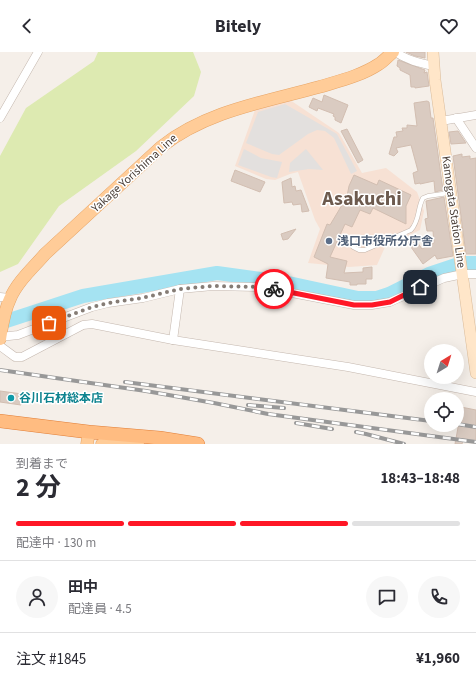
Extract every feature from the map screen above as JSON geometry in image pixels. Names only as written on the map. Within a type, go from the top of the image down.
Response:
[{"type":"highway","points":[[0,421],[88,438],[160,438],[177,442],[198,444]]},
{"type":"main road","name":"Yakage Yorishima Line","points":[[1,336],[6,301],[30,271],[45,254],[175,135],[209,118],[230,111],[353,77],[379,64],[394,52]]},
{"type":"main road","name":"Kamogata Station Line","points":[[433,52],[441,121],[476,373]]},
{"type":"main road","points":[[142,444],[160,438]]},
{"type":"main road","points":[[102,444],[110,441],[138,444]]},
{"type":"street","points":[[0,118],[38,52]]},
{"type":"street","points":[[394,52],[413,61],[434,66]]},
{"type":"street","points":[[441,121],[476,115]]},
{"type":"street","points":[[456,118],[476,148]]},
{"type":"street","points":[[1,336],[18,335],[92,307],[142,298],[180,289],[213,286],[261,287],[354,305],[372,305],[390,302],[444,278],[462,272],[476,274]]},
{"type":"street","points":[[173,340],[180,289]]},
{"type":"street","points":[[0,346],[15,356],[22,356],[83,325],[92,324],[173,340],[348,367],[476,392]]},
{"type":"lane","points":[[354,239],[353,247],[359,250],[365,250],[411,230],[418,219],[422,198],[451,193]]},
{"type":"shaded area","points":[[290,100],[339,133],[362,173],[386,168],[417,192],[424,211],[420,230],[385,247],[377,265],[349,267],[308,263],[320,229],[315,220],[298,172],[275,180],[266,179],[235,166],[255,110]]},
{"type":"shaded area","points":[[285,104],[337,134],[357,171],[351,174],[334,138],[325,131],[317,130],[308,134],[279,155],[272,154],[246,143],[258,112]]},
{"type":"shaded area","points":[[244,149],[261,158],[282,162],[277,178],[238,165]]},
{"type":"shaded area","points":[[306,149],[323,170],[309,169],[289,172],[290,163]]},
{"type":"green space","points":[[98,52],[193,52],[201,72],[194,96],[136,151],[59,206],[18,264],[0,272],[0,156],[26,108],[94,61]]},
{"type":"building","points":[[406,52],[425,52],[425,58],[415,56]]},
{"type":"building","points":[[398,60],[425,70],[424,73],[427,72],[429,86],[415,88],[411,87],[410,75],[400,70],[397,66]]},
{"type":"building","points":[[324,95],[348,105],[341,123],[335,120],[335,117],[333,116],[334,114],[318,108],[317,111],[309,107],[313,98],[322,102]]},
{"type":"building","points":[[429,102],[431,118],[433,118],[443,190],[435,192],[434,181],[415,184],[413,173],[418,171],[411,145],[396,148],[398,152],[394,156],[389,154],[394,137],[397,137],[396,132],[403,131],[402,128],[407,128],[407,125],[417,126],[414,103]]},
{"type":"building","points":[[347,129],[363,160],[358,163],[341,131]]},
{"type":"building","points":[[458,131],[466,143],[451,144],[449,132]]},
{"type":"building","points":[[462,154],[462,157],[470,156],[470,159],[476,158],[476,254],[466,254],[453,156]]},
{"type":"building","points":[[235,170],[265,182],[260,192],[231,181]]},
{"type":"building","points":[[354,175],[377,185],[379,180],[411,195],[406,206],[406,224],[373,208],[370,214],[360,210],[352,227],[345,224],[330,257],[347,261],[344,273],[363,272],[363,268],[372,267],[372,279],[366,279],[366,284],[350,285],[350,282],[326,278],[328,264],[314,257],[327,224],[330,225],[347,196],[349,186]]},
{"type":"building","points":[[291,178],[292,187],[295,186],[296,191],[301,190],[309,211],[302,212],[301,204],[293,205],[292,202],[284,203],[282,182]]},
{"type":"building","points":[[444,197],[453,256],[437,259],[435,255],[423,264],[406,240],[413,236],[422,249],[434,243],[433,231],[427,231],[425,219],[428,218],[426,201]]},
{"type":"building","points":[[296,229],[288,239],[283,240],[281,234]]},
{"type":"building","name":"谷川石材総本店","points":[[0,391],[22,394],[21,405],[0,402]]},
{"type":"building","points":[[464,408],[476,410],[476,441],[463,440],[462,444],[455,444],[457,432],[464,432]]},
{"type":"waterway","points":[[0,323],[83,296],[217,273],[284,282],[358,298],[377,298],[389,294],[429,274],[462,263],[476,263]]},
{"type":"railway","points":[[0,370],[146,391],[268,414],[476,442]]},
{"type":"railway","points":[[125,382],[424,420]]},
{"type":"railway","points":[[248,405],[284,408]]},
{"type":"railway","points":[[296,423],[332,429]]},
{"type":"railway","points":[[464,425],[476,427]]},
{"type":"railway","points":[[356,432],[404,444]]},
{"type":"way so far","points":[[49,323],[92,307],[142,298],[180,289],[213,286],[261,287],[274,289]]},
{"type":"place","name":"浅口市役所分庁舎","points":[[329,241]]},
{"type":"place","name":"谷川石材総本店","points":[[11,398]]},
{"type":"district","name":"Asakuchi","points":[[362,198]]},
{"type":"route","points":[[274,289],[354,305],[372,305],[390,302],[420,287]]}]
